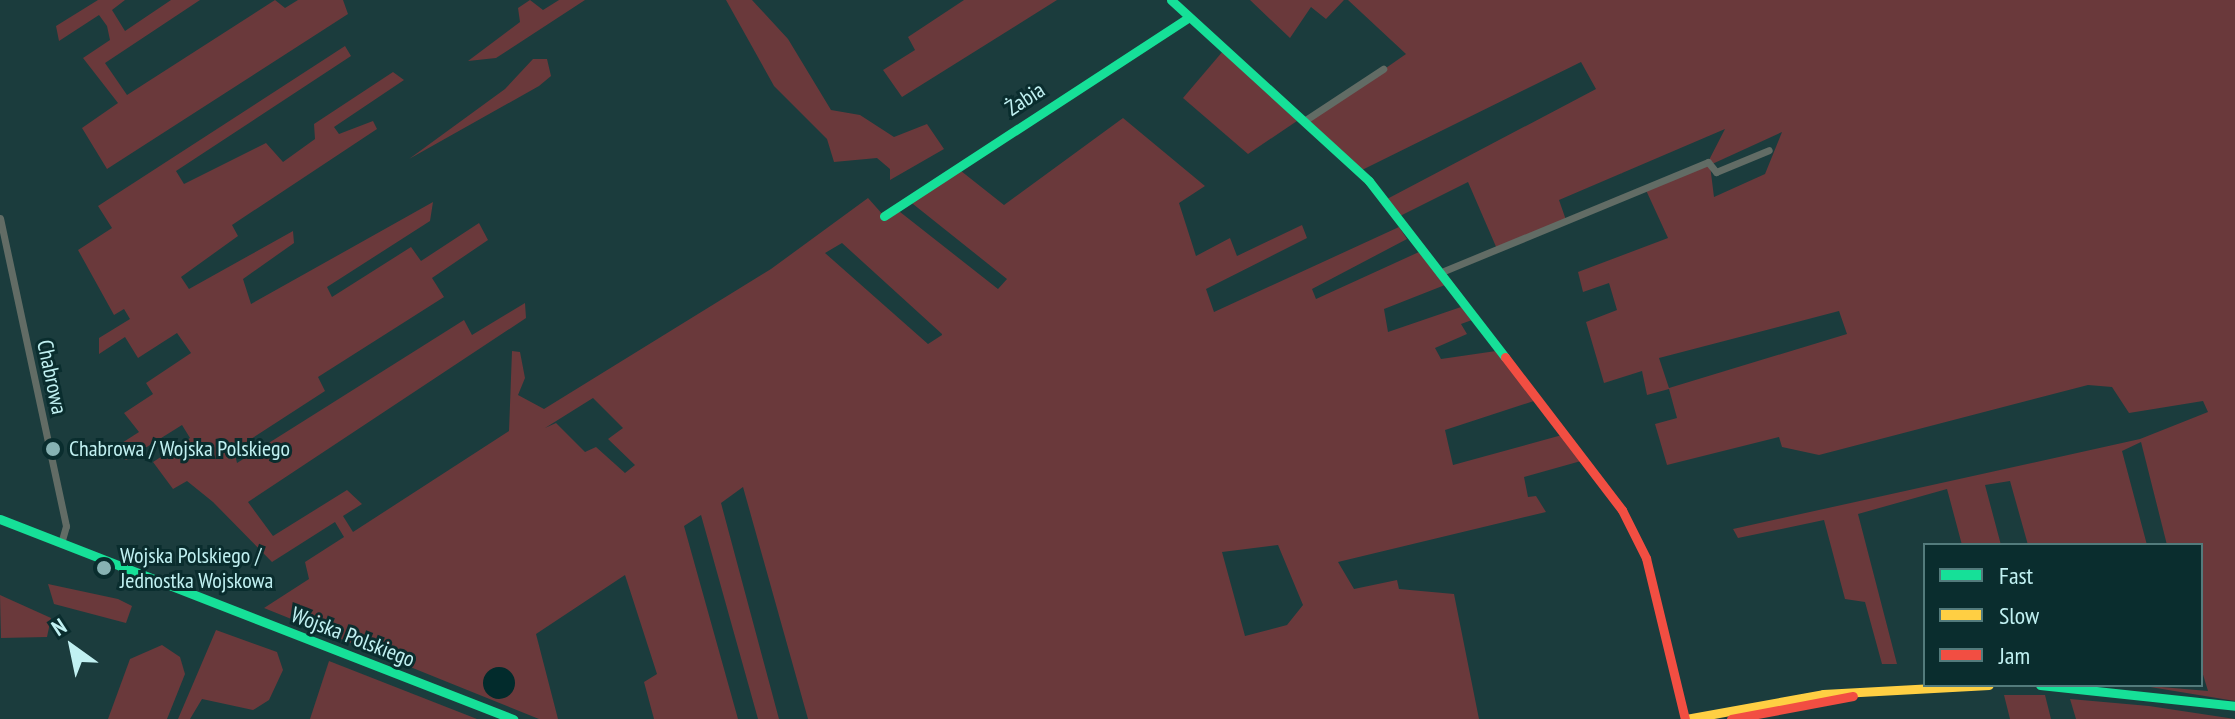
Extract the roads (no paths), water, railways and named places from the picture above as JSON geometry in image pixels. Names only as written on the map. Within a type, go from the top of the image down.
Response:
[{"type":"street","points":[[1171,0],[1369,181],[1626,517],[1646,558],[1690,718],[1904,689],[1946,687]]},
{"type":"street","name":"Żabia","points":[[884,216],[1189,17]]},
{"type":"street","points":[[1304,121],[1383,69]]},
{"type":"street","points":[[1439,273],[1708,162],[1716,172],[1769,150]]},
{"type":"street","name":"Chabrowa","points":[[0,218],[66,526],[61,543]]},
{"type":"street","name":"Wojska Polskiego","points":[[2,520],[513,719]]},
{"type":"street","points":[[2059,687],[2235,706]]},
{"type":"street","points":[[1731,719],[1904,689]]},
{"type":"water","points":[[499,667],[510,672],[515,683],[510,694],[499,699],[488,694],[483,683],[488,672]]},
{"type":"place","name":"Chabrowa / Wojska Polskiego","points":[[53,449]]},
{"type":"place","name":"Wojska Polskiego / Jednostka Wojskowa","points":[[104,568]]}]
